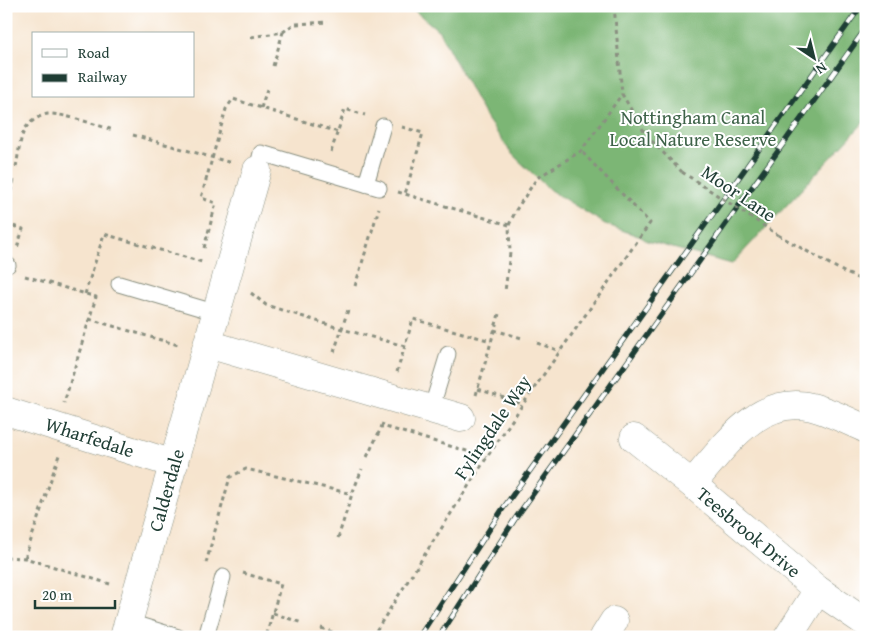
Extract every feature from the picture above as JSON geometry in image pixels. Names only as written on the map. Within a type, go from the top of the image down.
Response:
[{"type":"street","name":"Calderdale","points":[[126,629],[257,170]]},
{"type":"street","points":[[208,344],[431,410],[468,408]]},
{"type":"street","points":[[692,484],[733,437],[749,422],[766,411],[780,406],[810,407],[828,412],[866,429]]},
{"type":"street","name":"Wharfedale","points":[[6,411],[174,464]]},
{"type":"street","name":"Teesbrook Drive","points":[[634,438],[818,590],[866,624]]},
{"type":"street","points":[[788,637],[818,590]]},
{"type":"lane","points":[[257,170],[261,153],[377,187],[383,126]]},
{"type":"lane","points":[[119,284],[217,314]]},
{"type":"lane","points":[[431,410],[448,354]]},
{"type":"lane","points":[[206,637],[229,574]]},
{"type":"lane","points":[[126,629],[178,637]]},
{"type":"path","name":"Moor Lane","points":[[614,6],[622,94],[646,135],[682,172],[778,235],[844,272],[866,282]]},
{"type":"path","points":[[251,37],[283,32],[294,24],[328,22]]},
{"type":"path","points":[[273,66],[283,32]]},
{"type":"path","points":[[261,108],[267,88]]},
{"type":"path","points":[[504,291],[510,253],[509,225],[516,210],[537,178],[581,151],[622,94]]},
{"type":"path","points":[[325,172],[345,109]]},
{"type":"path","points":[[16,167],[25,128],[39,117],[48,114],[63,116],[113,130]]},
{"type":"path","points":[[133,135],[257,170]]},
{"type":"path","name":"Fylingdale Way","points":[[372,637],[476,473],[650,223],[581,151]]},
{"type":"path","points":[[6,207],[14,180]]},
{"type":"path","points":[[355,286],[377,187],[509,225]]},
{"type":"path","points":[[85,294],[104,234],[228,273],[266,305],[342,329],[405,346]]},
{"type":"path","points":[[11,268],[96,297],[48,489],[25,558]]},
{"type":"path","points":[[326,379],[348,310]]},
{"type":"path","points":[[468,408],[478,389],[499,314]]},
{"type":"path","points":[[89,319],[178,344]]},
{"type":"path","points":[[494,330],[522,338]]},
{"type":"path","points":[[538,343],[560,351]]},
{"type":"path","points":[[478,389],[523,404]]},
{"type":"path","points":[[367,456],[382,426]]},
{"type":"path","points":[[212,565],[206,563],[230,477],[246,469],[352,494]]},
{"type":"path","points":[[338,538],[362,469]]},
{"type":"path","points":[[6,557],[25,558],[137,593]]},
{"type":"path","points":[[229,574],[280,584],[266,637]]},
{"type":"path","points":[[273,613],[302,623]]},
{"type":"path","points":[[321,628],[346,637]]},
{"type":"green space","name":"Nottingham Canal Local Nature Reserve","points":[[409,6],[866,6],[866,120],[732,264],[647,241],[605,224],[550,190],[512,154],[485,116],[439,31]]},
{"type":"railway","points":[[419,637],[502,510],[861,6]]},
{"type":"railway","points":[[439,637],[515,519],[866,28]]}]
